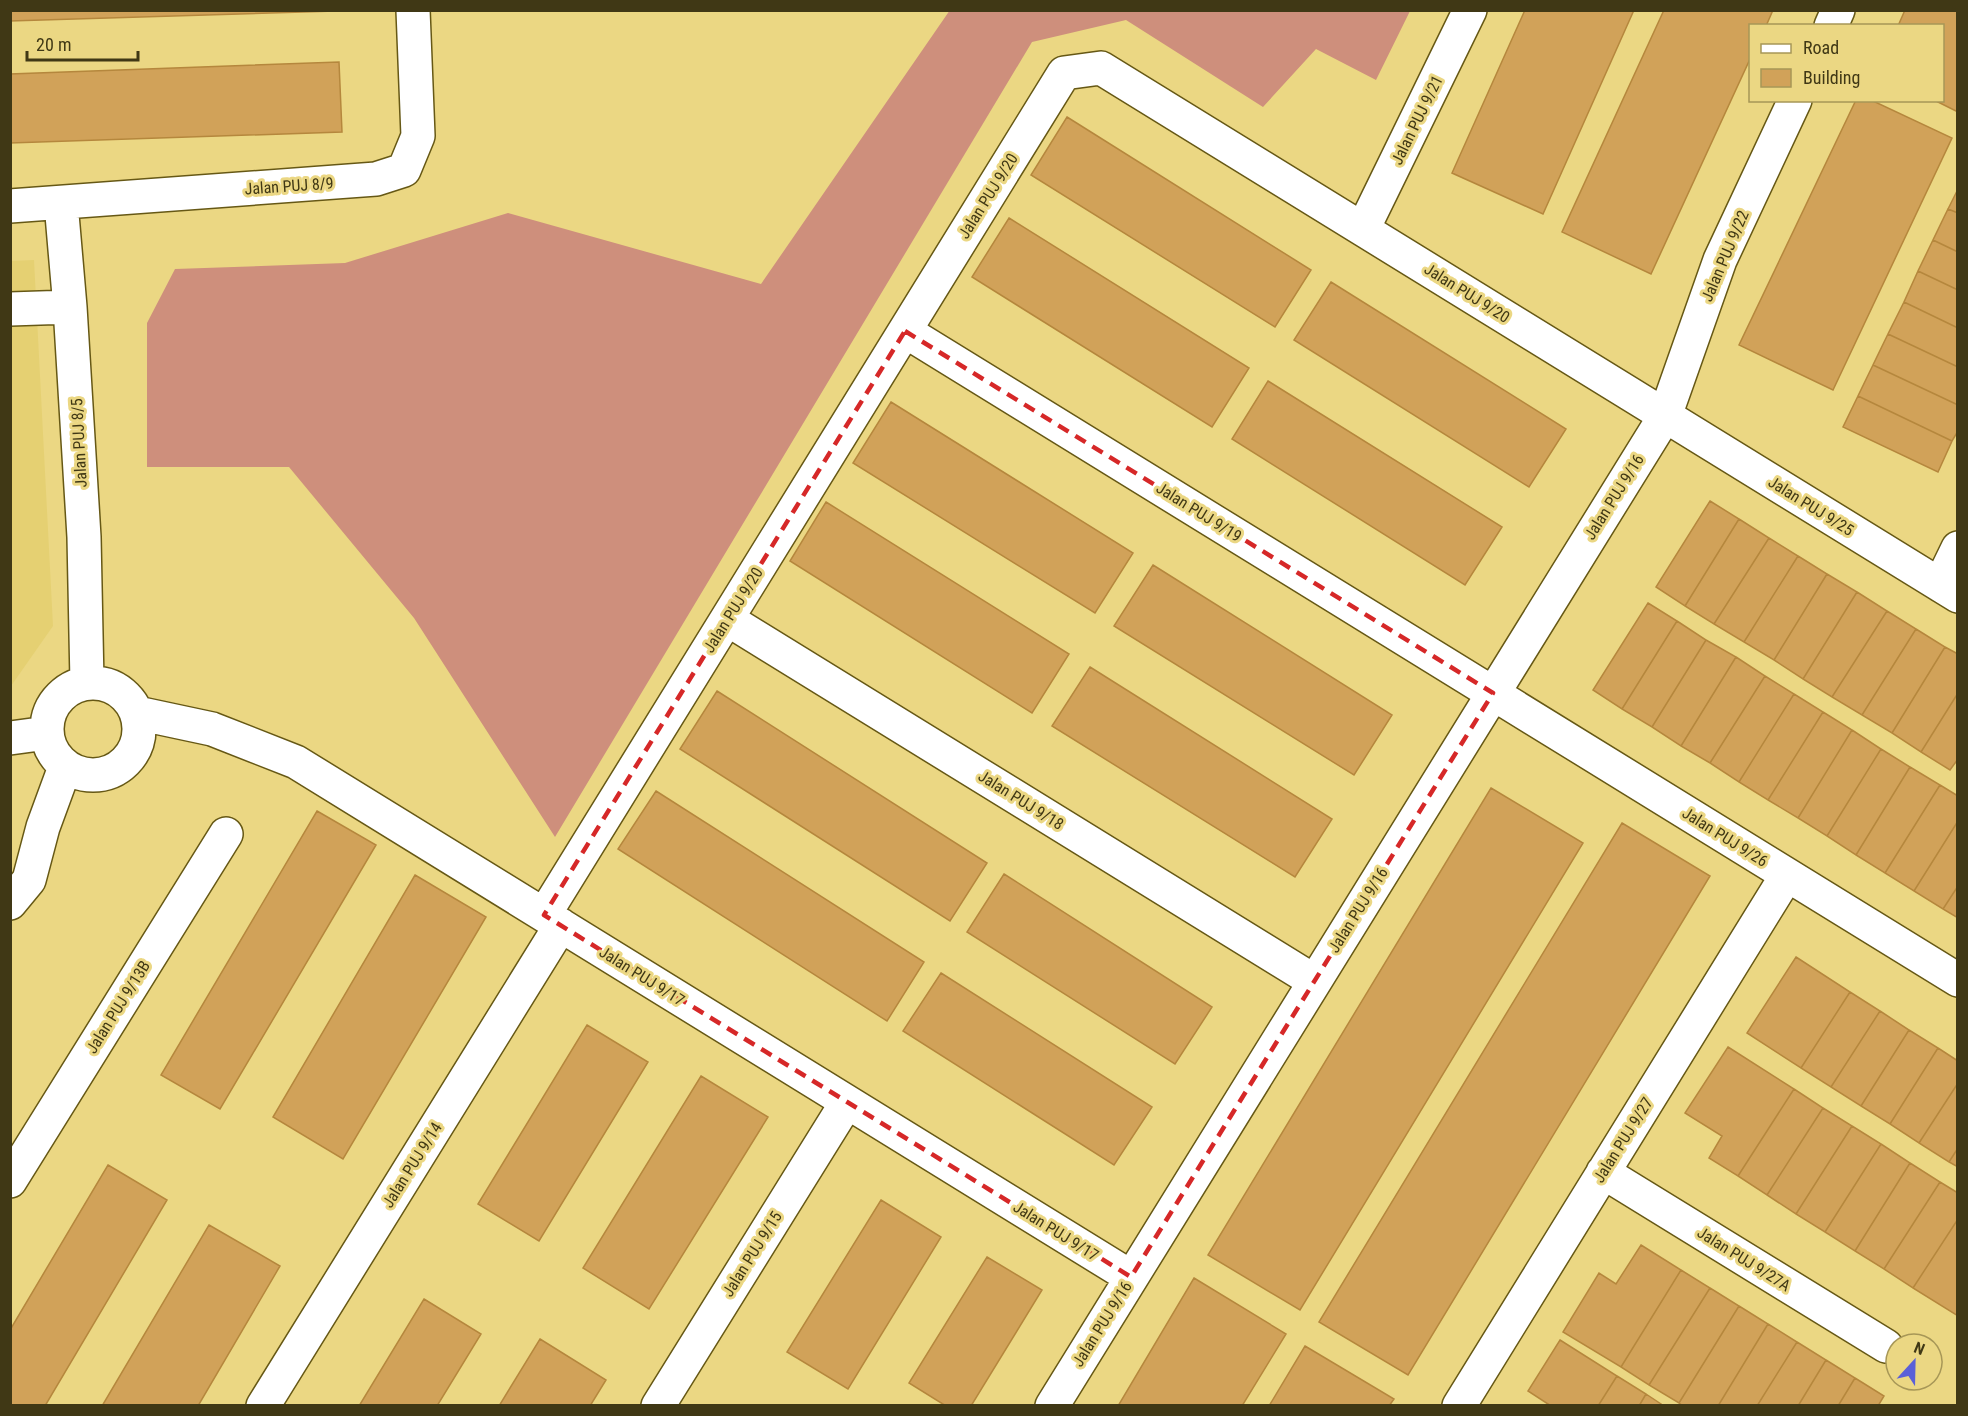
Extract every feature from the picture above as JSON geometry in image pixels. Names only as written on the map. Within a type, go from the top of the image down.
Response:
[{"type":"street","name":"Jalan PUJ 8/9","points":[[10,206],[376,179],[404,170],[418,136],[413,10]]},
{"type":"street","name":"Jalan PUJ 9/21","points":[[1363,229],[1470,10]]},
{"type":"street","points":[[1832,24],[1838,10]]},
{"type":"street","name":"Jalan PUJ 9/20","points":[[552,920],[727,619],[1064,73],[1101,68],[1665,416]]},
{"type":"street","name":"Jalan PUJ 9/22","points":[[1665,416],[1720,260],[1795,102]]},
{"type":"street","name":"Jalan PUJ 8/5","points":[[61,203],[70,307],[84,537],[87,683]]},
{"type":"street","points":[[10,309],[70,307]]},
{"type":"street","name":"Jalan PUJ 9/19","points":[[905,331],[1492,693]]},
{"type":"street","name":"Jalan PUJ 9/25","points":[[1665,416],[1949,590]]},
{"type":"street","name":"Jalan PUJ 9/16","points":[[1052,1406],[1665,416]]},
{"type":"street","points":[[1949,590],[1958,548]]},
{"type":"street","name":"Jalan PUJ 9/18","points":[[727,619],[1314,981]]},
{"type":"street","points":[[87,683],[102,683],[117,689],[129,699],[137,712],[140,727],[138,742],[132,756],[122,766],[108,774],[94,776],[79,774],[65,767],[49,746],[46,733],[53,706],[73,687],[87,683]]},
{"type":"street","name":"Jalan PUJ 9/26","points":[[1492,693],[1958,980]]},
{"type":"street","name":"Jalan PUJ 9/17","points":[[137,712],[212,729],[296,762],[1131,1277]]},
{"type":"street","points":[[10,738],[46,733]]},
{"type":"street","points":[[10,903],[29,880],[43,827],[65,767]]},
{"type":"street","name":"Jalan PUJ 9/13B","points":[[10,1181],[226,834]]},
{"type":"street","name":"Jalan PUJ 9/27","points":[[1459,1406],[1787,875]]},
{"type":"street","name":"Jalan PUJ 9/14","points":[[263,1406],[552,920]]},
{"type":"street","name":"Jalan PUJ 9/15","points":[[658,1406],[847,1102]]},
{"type":"street","name":"Jalan PUJ 9/27A","points":[[1603,1172],[1884,1345]]},
{"type":"highlighted area","points":[[905,331],[1493,693],[1131,1277],[544,915]]},
{"type":"shaded area","points":[[950,10],[1410,11],[1376,80],[1316,49],[1263,107],[1126,20],[1032,42],[555,837],[414,618],[289,467],[147,467],[147,323],[175,269],[345,263],[508,213],[761,284]]},
{"type":"shaded area","points":[[34,260],[53,626],[11,686],[11,261]]},
{"type":"building","points":[[10,10],[335,10],[335,11],[10,21]]},
{"type":"building","points":[[1525,10],[1634,10],[1543,214],[1452,173]]},
{"type":"building","points":[[1664,10],[1773,10],[1767,24],[1749,24],[1749,61],[1651,274],[1562,232]]},
{"type":"building","points":[[1905,10],[1958,10],[1958,112],[1938,102],[1944,102],[1944,24],[1899,24]]},
{"type":"building","points":[[339,62],[342,132],[10,143],[10,74]]},
{"type":"building","points":[[1855,102],[1875,102],[1952,138],[1833,390],[1739,345]]},
{"type":"building","points":[[1067,117],[1311,270],[1275,327],[1031,175]]},
{"type":"building","points":[[1958,189],[1958,213],[1948,209]]},
{"type":"building","points":[[1948,209],[1958,213],[1958,252],[1933,240]]},
{"type":"building","points":[[1009,218],[1249,368],[1212,427],[972,277]]},
{"type":"building","points":[[1933,240],[1958,252],[1958,290],[1918,271]]},
{"type":"building","points":[[1918,271],[1958,290],[1958,328],[1904,302]]},
{"type":"building","points":[[1331,282],[1566,429],[1529,487],[1294,340]]},
{"type":"building","points":[[1904,302],[1958,328],[1958,367],[1888,334]]},
{"type":"building","points":[[1888,334],[1958,367],[1958,405],[1873,365]]},
{"type":"building","points":[[1873,365],[1958,405],[1958,431],[1952,441],[1858,396]]},
{"type":"building","points":[[1268,381],[1502,527],[1465,585],[1232,439]]},
{"type":"building","points":[[1858,396],[1952,441],[1938,472],[1843,427]]},
{"type":"building","points":[[891,402],[1133,553],[1095,613],[853,463]]},
{"type":"building","points":[[1710,501],[1739,519],[1685,606],[1656,587]]},
{"type":"building","points":[[826,502],[1069,654],[1032,713],[790,561]]},
{"type":"building","points":[[1739,519],[1769,538],[1714,624],[1685,606]]},
{"type":"building","points":[[1769,538],[1798,556],[1744,642],[1714,624]]},
{"type":"building","points":[[1798,556],[1827,574],[1774,660],[1744,642]]},
{"type":"building","points":[[1153,565],[1392,715],[1354,775],[1114,626]]},
{"type":"building","points":[[1827,574],[1857,592],[1803,679],[1774,660]]},
{"type":"building","points":[[1857,592],[1887,611],[1832,697],[1803,679]]},
{"type":"building","points":[[1648,603],[1677,621],[1622,709],[1593,690]]},
{"type":"building","points":[[1887,611],[1916,629],[1862,715],[1832,697]]},
{"type":"building","points":[[1677,621],[1706,640],[1652,727],[1622,709]]},
{"type":"building","points":[[1916,629],[1945,647],[1892,733],[1862,715]]},
{"type":"building","points":[[1706,640],[1736,657],[1681,746],[1652,727]]},
{"type":"building","points":[[1945,647],[1958,654],[1958,693],[1921,752],[1892,733]]},
{"type":"building","points":[[1736,657],[1765,676],[1710,763],[1681,746]]},
{"type":"building","points":[[1090,667],[1332,819],[1295,877],[1052,726]]},
{"type":"building","points":[[1765,676],[1794,694],[1739,782],[1710,763]]},
{"type":"building","points":[[717,691],[987,863],[950,921],[680,749]]},
{"type":"building","points":[[1958,693],[1958,759],[1950,770],[1921,752]]},
{"type":"building","points":[[1794,694],[1823,712],[1768,800],[1739,782]]},
{"type":"building","points":[[1823,712],[1852,730],[1798,818],[1768,800]]},
{"type":"building","points":[[1852,730],[1881,749],[1827,836],[1798,818]]},
{"type":"building","points":[[1881,749],[1910,767],[1856,855],[1827,836]]},
{"type":"building","points":[[1910,767],[1940,785],[1885,873],[1856,855]]},
{"type":"building","points":[[1940,785],[1958,796],[1958,821],[1914,891],[1885,873]]},
{"type":"building","points":[[1491,788],[1583,843],[1300,1310],[1208,1255]]},
{"type":"building","points":[[656,791],[924,962],[887,1021],[618,849]]},
{"type":"building","points":[[317,811],[376,845],[220,1109],[161,1075]]},
{"type":"building","points":[[1958,821],[1958,886],[1943,909],[1914,891]]},
{"type":"building","points":[[1622,823],[1710,876],[1408,1375],[1319,1322]]},
{"type":"building","points":[[1004,874],[1212,1007],[1175,1064],[967,932]]},
{"type":"building","points":[[415,875],[486,917],[343,1159],[273,1117]]},
{"type":"building","points":[[1958,886],[1958,918],[1943,909]]},
{"type":"building","points":[[1796,957],[1850,992],[1801,1068],[1747,1033]]},
{"type":"building","points":[[941,973],[1152,1107],[1114,1165],[903,1031]]},
{"type":"building","points":[[1850,992],[1880,1011],[1831,1087],[1801,1068]]},
{"type":"building","points":[[1880,1011],[1909,1030],[1861,1106],[1831,1087]]},
{"type":"building","points":[[587,1025],[648,1062],[539,1241],[478,1204]]},
{"type":"building","points":[[1909,1030],[1938,1048],[1890,1124],[1861,1106]]},
{"type":"building","points":[[1728,1047],[1794,1089],[1738,1176],[1709,1158],[1722,1136],[1685,1113]]},
{"type":"building","points":[[1938,1048],[1958,1061],[1958,1083],[1919,1143],[1890,1124]]},
{"type":"building","points":[[701,1076],[768,1117],[649,1309],[583,1268]]},
{"type":"building","points":[[1958,1083],[1958,1148],[1949,1162],[1919,1143]]},
{"type":"building","points":[[1794,1089],[1823,1108],[1767,1195],[1738,1176]]},
{"type":"building","points":[[1823,1108],[1852,1126],[1796,1214],[1767,1195]]},
{"type":"building","points":[[1852,1126],[1881,1144],[1825,1232],[1796,1214]]},
{"type":"building","points":[[1881,1144],[1910,1163],[1855,1251],[1825,1232]]},
{"type":"building","points":[[1958,1148],[1958,1167],[1949,1162]]},
{"type":"building","points":[[1910,1163],[1940,1182],[1884,1269],[1855,1251]]},
{"type":"building","points":[[108,1165],[167,1200],[45,1406],[10,1406],[10,1330]]},
{"type":"building","points":[[1940,1182],[1958,1193],[1958,1219],[1913,1288],[1884,1269]]},
{"type":"building","points":[[881,1200],[941,1237],[848,1389],[787,1352]]},
{"type":"building","points":[[1958,1219],[1958,1316],[1913,1288]]},
{"type":"building","points":[[209,1225],[280,1266],[198,1406],[102,1406]]},
{"type":"building","points":[[1641,1245],[1681,1270],[1621,1367],[1563,1332],[1599,1273],[1616,1284]]},
{"type":"building","points":[[987,1257],[1042,1290],[971,1406],[946,1406],[909,1383]]},
{"type":"building","points":[[1681,1270],[1710,1288],[1649,1385],[1621,1367]]},
{"type":"building","points":[[1194,1278],[1286,1334],[1242,1406],[1118,1406]]},
{"type":"building","points":[[1710,1288],[1739,1306],[1679,1403],[1649,1385]]},
{"type":"building","points":[[424,1299],[481,1334],[437,1406],[359,1406]]},
{"type":"building","points":[[1739,1306],[1768,1324],[1718,1406],[1683,1406],[1679,1403]]},
{"type":"building","points":[[1768,1324],[1797,1342],[1757,1406],[1718,1406]]},
{"type":"building","points":[[540,1339],[606,1380],[590,1406],[499,1406]]},
{"type":"building","points":[[1560,1340],[1617,1376],[1598,1406],[1551,1406],[1528,1391]]},
{"type":"building","points":[[1797,1342],[1826,1360],[1798,1406],[1757,1406]]},
{"type":"building","points":[[1305,1346],[1394,1399],[1389,1406],[1269,1406]]},
{"type":"building","points":[[1826,1360],[1855,1378],[1838,1406],[1798,1406]]},
{"type":"building","points":[[1617,1376],[1646,1394],[1639,1406],[1598,1406]]},
{"type":"building","points":[[1855,1378],[1884,1396],[1878,1406],[1838,1406]]},
{"type":"building","points":[[1646,1394],[1664,1406],[1639,1406]]}]
